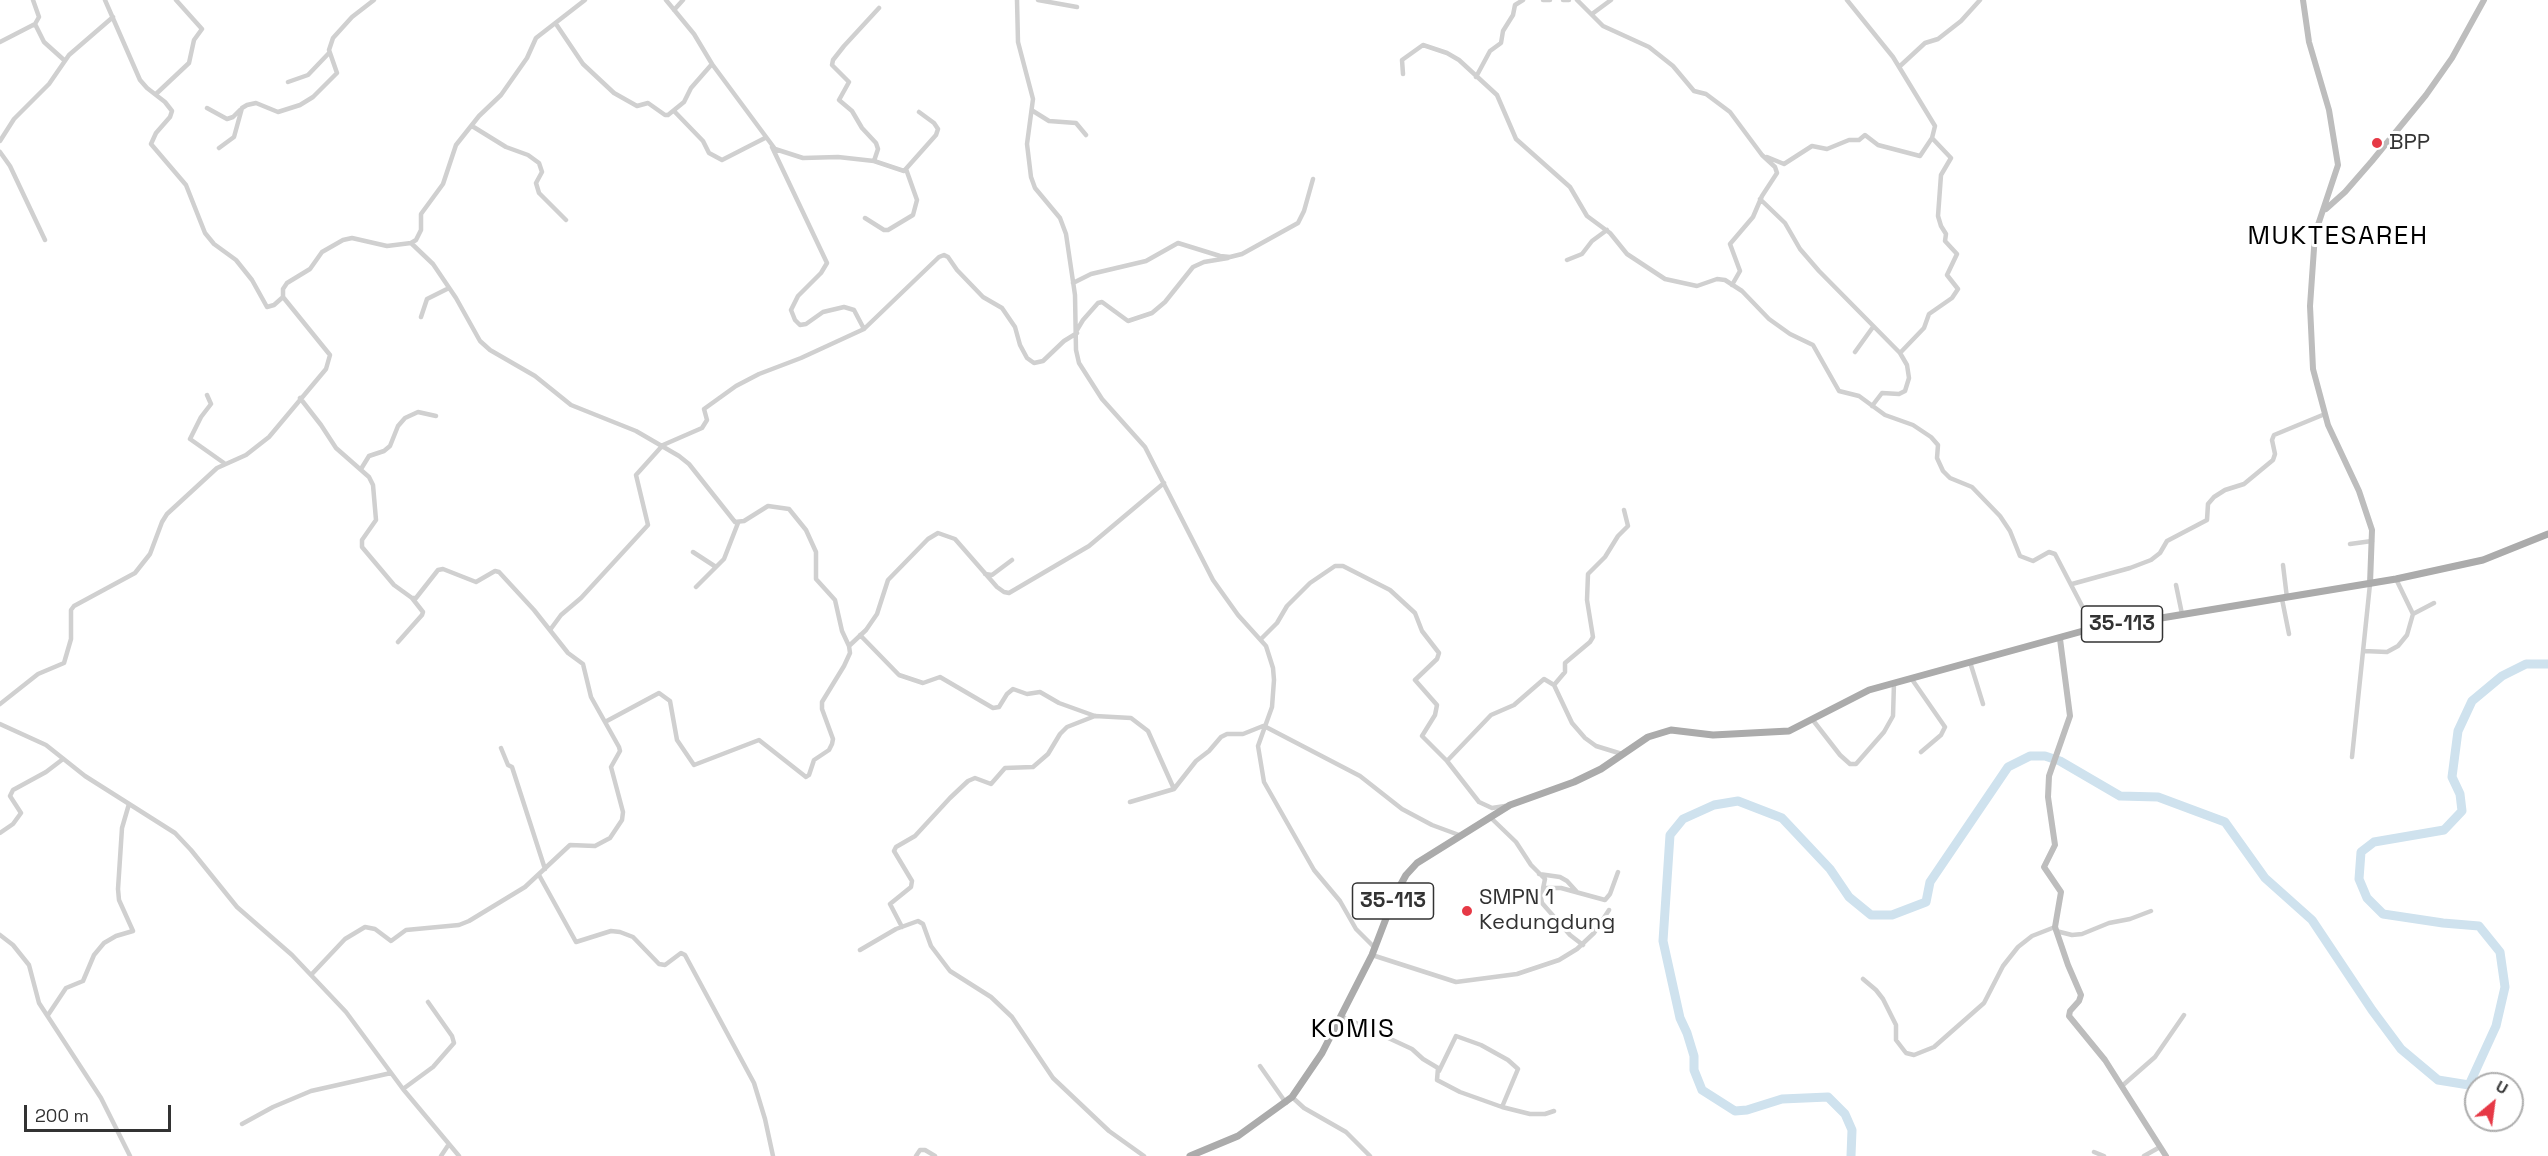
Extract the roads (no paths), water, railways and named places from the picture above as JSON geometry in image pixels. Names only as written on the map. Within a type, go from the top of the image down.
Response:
[{"type":"main road","name":"35-113","points":[[1190,1156],[1238,1136],[1292,1097],[1322,1053],[1373,951],[1395,895],[1406,875],[1417,863],[1510,805],[1574,782],[1601,769],[1648,737],[1676,730],[1705,734],[1782,732],[1795,729],[1859,694],[2094,629],[2396,579],[2483,560],[2548,534]]},
{"type":"street","points":[[0,42],[35,24],[39,17],[33,0]]},
{"type":"street","points":[[105,0],[140,80],[172,113],[156,133],[151,144],[186,185],[205,233],[214,244],[236,260],[252,280],[267,307],[274,305],[283,297]]},
{"type":"street","points":[[156,94],[189,63],[194,40],[202,30],[176,0]]},
{"type":"street","points":[[207,108],[226,119],[233,117],[242,108],[256,103],[278,112],[300,105],[313,97],[337,73],[329,53],[329,45],[333,38],[352,17],[374,0]]},
{"type":"street","points":[[0,704],[38,674],[64,663],[71,639],[71,610],[74,606],[135,573],[150,554],[164,517],[200,482],[224,463],[246,455],[269,437],[326,369],[330,355],[283,297],[282,289],[289,280],[310,269],[322,252],[339,242],[352,238],[387,246],[411,243],[421,230],[420,219],[424,209],[447,176],[454,149],[501,95],[527,58],[536,38],[585,0]]},
{"type":"street","points":[[666,0],[694,34],[712,64],[772,147],[827,262],[821,273],[798,296],[791,310],[795,320],[800,325],[806,324],[823,312],[844,307],[854,310],[864,329]]},
{"type":"street","points":[[674,10],[683,0]]},
{"type":"street","points":[[1017,0],[1018,42],[1023,67],[1032,90],[1033,111],[1027,144],[1031,177],[1035,188],[1055,210],[1064,225],[1073,283],[1079,363],[1102,399],[1145,447],[1213,580],[1238,615],[1261,639],[1270,658],[1274,680],[1272,707],[1263,726],[1258,746],[1264,782],[1314,870],[1340,901],[1356,929],[1373,951],[1446,981],[1466,982],[1526,972],[1559,960],[1583,945],[1609,910]]},
{"type":"street","points":[[1038,0],[1077,7]]},
{"type":"street","points":[[1476,77],[1490,51],[1501,43],[1503,31],[1513,15],[1515,5],[1523,0]]},
{"type":"street","points":[[1543,0],[1550,0]]},
{"type":"street","points":[[1563,0],[1569,0]]},
{"type":"street","points":[[1576,0],[1603,26],[1649,47],[1673,66],[1694,91],[1706,94],[1730,112],[1777,171],[1760,199],[1753,217],[1730,244],[1740,271],[1732,285]]},
{"type":"street","points":[[1592,14],[1611,0]]},
{"type":"street","points":[[1762,155],[1784,164],[1812,146],[1827,149],[1849,140],[1859,140],[1865,135],[1878,145],[1920,156],[1932,138],[1935,126],[1899,67],[1889,51],[1847,0]]},
{"type":"street","points":[[1899,67],[1925,43],[1938,39],[1961,21],[1980,0]]},
{"type":"street","points":[[2303,0],[2309,42],[2329,110],[2337,160],[2336,172],[2315,234],[2310,306],[2313,369],[2336,446],[2362,498],[2372,541],[2364,651],[2352,758]]},
{"type":"street","points":[[2324,210],[2345,192],[2426,95],[2452,58],[2484,0]]},
{"type":"street","points":[[874,161],[878,149],[876,143],[865,133],[852,111],[839,100],[849,82],[832,65],[833,60],[844,46],[879,8]]},
{"type":"street","points":[[0,141],[14,119],[49,84],[64,60],[113,17]]},
{"type":"street","points":[[35,24],[44,42],[64,60]]},
{"type":"street","points":[[556,24],[583,64],[622,99],[637,106],[648,103],[665,115],[684,102],[691,88],[712,64]]},
{"type":"street","points":[[1403,74],[1402,60],[1425,45],[1459,60],[1497,95],[1516,139],[1570,187],[1587,216],[1607,230],[1628,254],[1662,278],[1697,286],[1720,278],[1742,291],[1768,319],[1790,334],[1813,345],[1839,392],[1859,396],[1890,418],[1913,425],[1935,440],[1938,443],[1937,458],[1943,471],[1950,478],[1972,487],[2000,516],[2010,531],[2020,556],[2033,561],[2052,552],[2072,584],[2094,629]]},
{"type":"street","points":[[288,82],[308,75],[329,53]]},
{"type":"street","points":[[219,148],[234,137],[242,108]]},
{"type":"street","points":[[674,111],[703,141],[710,153],[722,160],[765,138]]},
{"type":"street","points":[[1033,111],[1049,121],[1076,123],[1086,135]]},
{"type":"street","points":[[772,147],[803,158],[838,157],[874,161],[901,171],[906,169],[936,135],[938,129],[920,112]]},
{"type":"street","points":[[472,126],[506,147],[522,151],[539,164],[542,172],[536,183],[539,193],[566,220]]},
{"type":"street","points":[[1900,353],[1925,327],[1929,314],[1952,298],[1958,289],[1947,275],[1957,253],[1945,241],[1946,234],[1938,216],[1941,175],[1951,158],[1932,138]]},
{"type":"street","points":[[0,152],[10,166],[45,240]]},
{"type":"street","points":[[865,218],[884,230],[913,215],[917,200],[906,169]]},
{"type":"street","points":[[550,630],[561,615],[581,598],[648,525],[636,476],[663,445],[702,428],[707,420],[704,409],[736,386],[864,329],[939,257],[944,255],[983,297],[1002,308],[1015,327],[1020,345],[1027,358],[1034,363],[1043,361],[1077,332],[1083,320],[1098,303],[1102,302],[1128,321],[1152,313],[1165,302],[1193,267],[1204,262],[1242,254],[1298,223],[1304,211],[1312,179]]},
{"type":"street","points":[[1760,199],[1785,223],[1800,249],[1819,271],[1900,353],[1909,370],[1907,389],[1899,394],[1884,392],[1872,406]]},
{"type":"street","points":[[1567,260],[1582,254],[1592,241],[1607,230]]},
{"type":"street","points":[[411,243],[433,264],[480,341],[490,350],[535,376],[571,405],[636,431],[663,445],[689,464],[738,523]]},
{"type":"street","points":[[1073,283],[1091,274],[1146,261],[1178,243],[1230,257]]},
{"type":"street","points":[[421,317],[427,299],[449,288]]},
{"type":"street","points":[[1855,352],[1874,327]]},
{"type":"street","points":[[207,395],[211,405],[201,417],[190,439],[224,463]]},
{"type":"street","points":[[300,399],[336,448],[361,469],[373,485],[377,511],[372,528],[362,540],[362,547],[394,585],[412,598],[423,612],[398,642]]},
{"type":"street","points":[[361,469],[369,456],[384,451],[390,446],[398,426],[405,418],[418,412],[436,417]]},
{"type":"street","points":[[2072,584],[2151,560],[2160,553],[2165,542],[2207,520],[2207,508],[2214,496],[2244,484],[2272,460],[2275,454],[2272,440],[2274,435],[2325,414]]},
{"type":"street","points":[[849,646],[877,614],[888,580],[928,539],[938,533],[955,539],[996,587],[1009,592],[1089,546],[1164,483]]},
{"type":"street","points":[[605,722],[659,693],[670,701],[677,740],[694,765],[759,740],[806,777],[809,775],[814,760],[829,750],[833,739],[822,709],[822,702],[844,666],[850,653],[849,646],[842,631],[835,600],[816,579],[816,552],[806,531],[792,512],[784,507],[768,506],[738,523],[726,556],[696,587]]},
{"type":"street","points":[[1554,686],[1565,672],[1565,663],[1593,637],[1587,600],[1588,574],[1605,557],[1618,536],[1628,526],[1624,510]]},
{"type":"street","points":[[2350,544],[2372,541]]},
{"type":"street","points":[[693,552],[716,567]]},
{"type":"street","points":[[985,574],[993,574],[1012,560]]},
{"type":"street","points":[[2283,565],[2289,634]]},
{"type":"street","points":[[1261,639],[1278,623],[1287,606],[1310,584],[1335,566],[1343,566],[1390,590],[1415,613],[1422,631],[1439,652],[1437,659],[1415,680],[1437,705],[1435,715],[1422,736],[1447,761],[1479,802],[1492,808],[1510,805]]},
{"type":"street","points":[[311,975],[345,939],[360,930],[370,927],[391,942],[406,930],[459,925],[525,887],[570,845],[595,846],[603,843],[610,838],[622,820],[623,812],[611,767],[620,751],[619,747],[591,698],[583,664],[568,653],[499,572],[495,571],[476,582],[443,569],[438,570],[416,598],[412,598]]},
{"type":"street","points":[[2364,651],[2379,653],[2398,646],[2407,634],[2413,614],[2396,579]]},
{"type":"street","points":[[2176,585],[2182,614]]},
{"type":"street","points":[[2413,614],[2434,603]]},
{"type":"street","points":[[860,635],[900,675],[923,683],[939,677],[993,708],[999,707],[1013,689],[1027,694],[1040,692],[1059,703],[1095,716],[1131,718],[1148,731],[1174,789]]},
{"type":"street","points":[[2060,639],[2070,711],[2068,726],[2054,763],[2048,789],[2055,844],[2044,867],[2061,892],[2056,929],[2081,994],[2079,1001],[2069,1012],[2069,1017],[2102,1055],[2166,1156]]},
{"type":"street","points":[[1970,662],[1983,704]]},
{"type":"street","points":[[1911,678],[1945,727],[1941,735],[1921,752]]},
{"type":"street","points":[[1447,761],[1491,715],[1514,705],[1544,679],[1554,686],[1572,723],[1585,738],[1596,746],[1623,754]]},
{"type":"street","points":[[1812,719],[1840,755],[1852,765],[1856,764],[1884,732],[1893,716],[1894,683]]},
{"type":"street","points":[[902,927],[890,904],[911,887],[912,881],[894,851],[896,847],[915,836],[968,782],[975,778],[991,784],[1005,768],[1033,767],[1048,754],[1067,727],[1095,716]]},
{"type":"street","points":[[0,724],[33,738],[91,781],[175,833],[191,849],[237,907],[292,955],[346,1012],[403,1089],[459,1156]]},
{"type":"street","points":[[1130,802],[1174,789],[1196,761],[1221,737],[1227,734],[1243,734],[1263,726],[1360,776],[1402,809],[1432,825],[1459,835]]},
{"type":"street","points":[[501,748],[508,765],[512,767],[545,869]]},
{"type":"street","points":[[0,833],[13,824],[21,813],[10,796],[13,790],[46,772],[63,759]]},
{"type":"street","points":[[48,1015],[66,988],[83,981],[94,955],[104,943],[116,936],[133,931],[119,900],[118,889],[122,828],[129,804]]},
{"type":"street","points":[[1490,817],[1516,842],[1545,879],[1542,903],[1570,935],[1583,945]]},
{"type":"street","points":[[1545,888],[1606,899],[1618,872]]},
{"type":"street","points":[[1539,874],[1560,877],[1577,892]]},
{"type":"street","points":[[539,875],[576,942],[611,931],[620,932],[633,937],[659,964],[665,965],[681,953],[685,955],[754,1083],[765,1119],[772,1156]]},
{"type":"street","points":[[1863,979],[1883,999],[1896,1025],[1896,1040],[1906,1053],[1914,1055],[1938,1044],[1984,1003],[2003,966],[2024,941],[2056,929],[2072,935],[2082,934],[2109,923],[2130,919],[2151,911]]},
{"type":"street","points":[[860,950],[902,927],[918,921],[923,924],[931,946],[950,971],[991,997],[1012,1017],[1053,1078],[1109,1131],[1144,1156]]},
{"type":"street","points":[[0,935],[13,945],[29,965],[33,973],[34,992],[39,1003],[101,1098],[130,1156]]},
{"type":"street","points":[[403,1089],[433,1067],[454,1043],[452,1036],[428,1002]]},
{"type":"street","points":[[2122,1086],[2155,1057],[2184,1015]]},
{"type":"street","points":[[1341,1016],[1412,1049],[1437,1067],[1439,1071]]},
{"type":"street","points":[[1502,1107],[1518,1069],[1508,1060],[1481,1045],[1456,1036],[1436,1078],[1438,1081],[1473,1098],[1502,1107],[1539,1115],[1554,1111]]},
{"type":"street","points":[[1260,1066],[1286,1103]]},
{"type":"street","points":[[243,1124],[273,1107],[311,1091],[391,1073]]},
{"type":"street","points":[[1292,1097],[1304,1108],[1346,1132],[1370,1156]]},
{"type":"street","points":[[441,1156],[449,1144]]},
{"type":"street","points":[[2144,1156],[2160,1147]]},
{"type":"street","points":[[916,1156],[920,1150],[925,1150],[935,1156]]},
{"type":"street","points":[[2094,1152],[2104,1156]]},
{"type":"waterway","points":[[1851,1156],[1852,1130],[1845,1114],[1828,1097],[1782,1099],[1747,1110],[1735,1111],[1702,1090],[1694,1070],[1694,1056],[1687,1033],[1680,1018],[1663,941],[1670,835],[1683,819],[1714,805],[1738,801],[1782,818],[1830,869],[1849,897],[1871,915],[1892,915],[1926,902],[1930,882],[2008,767],[2030,756],[2045,756],[2060,761],[2120,796],[2158,797],[2225,822],[2265,878],[2312,920],[2401,1049],[2438,1080],[2469,1085],[2496,1026],[2505,987],[2500,952],[2479,926],[2383,914],[2367,898],[2359,879],[2361,852],[2374,842],[2444,830],[2462,811],[2460,794],[2452,777],[2458,731],[2472,701],[2502,676],[2526,664],[2548,664]]},
{"type":"place","name":"BPP","points":[[2377,143]]},
{"type":"place","name":"SMPN 1 Kedungdung","points":[[1467,911]]},
{"type":"district","name":"MUKTESAREH","points":[[2338,237]]},
{"type":"district","name":"KOMIS","points":[[1353,1030]]}]
